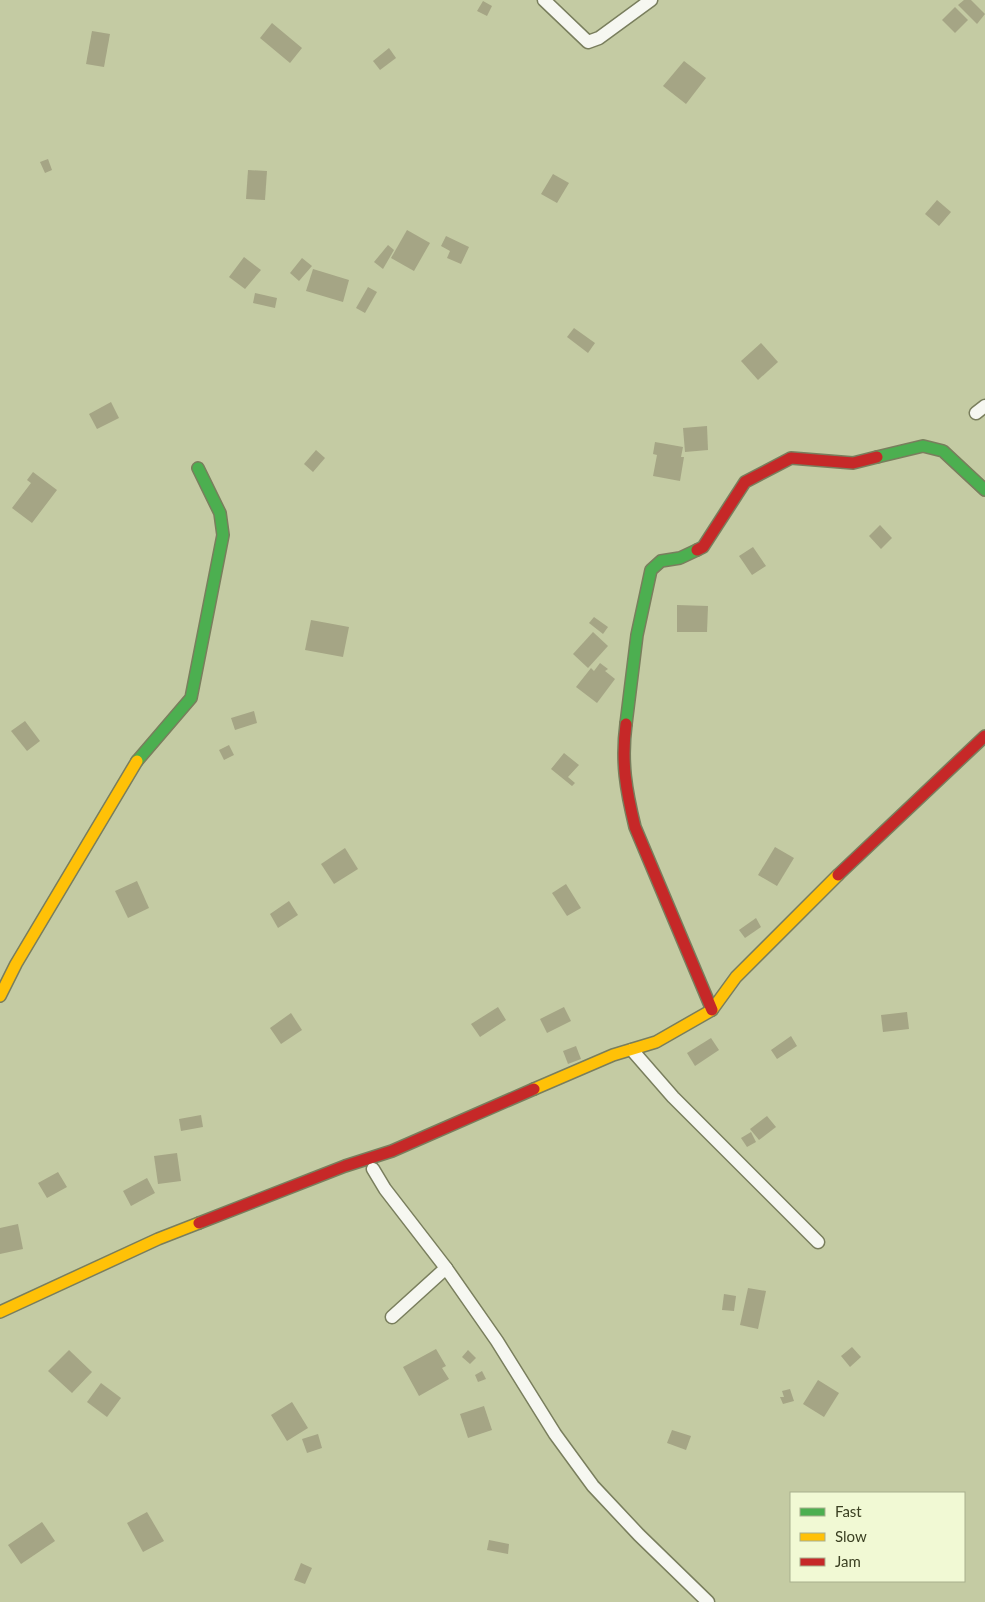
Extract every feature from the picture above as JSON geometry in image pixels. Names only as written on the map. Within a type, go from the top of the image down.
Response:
[{"type":"street","points":[[544,0],[588,42],[600,38],[652,0]]},
{"type":"street","points":[[712,1010],[635,827],[627,795],[622,752],[636,635],[651,570],[661,561],[680,558],[703,547],[745,482],[791,458],[810,458],[853,463],[924,446],[943,451],[985,490]]},
{"type":"street","points":[[0,996],[16,964],[135,764],[191,698],[218,561],[224,543],[224,526],[217,506],[198,468]]},
{"type":"street","points":[[0,1312],[158,1240],[345,1166],[392,1151],[613,1056],[656,1042],[712,1010],[736,977],[862,851],[985,736]]},
{"type":"street","points":[[632,1050],[673,1097],[818,1242]]},
{"type":"street","points":[[345,1166],[373,1169],[392,1151]]},
{"type":"street","points":[[373,1169],[385,1190],[446,1268],[497,1342],[555,1434],[593,1486],[639,1535],[708,1602]]},
{"type":"street","points":[[392,1317],[446,1268]]},
{"type":"building","points":[[964,0],[971,0],[985,14],[977,24],[958,5]]},
{"type":"building","points":[[483,1],[492,6],[487,16],[477,11]]},
{"type":"building","points":[[955,7],[968,20],[955,33],[942,20]]},
{"type":"building","points":[[272,23],[302,48],[290,63],[260,38]]},
{"type":"building","points":[[92,31],[110,34],[104,67],[86,64]]},
{"type":"building","points":[[389,48],[396,58],[380,70],[373,61]]},
{"type":"building","points":[[684,61],[706,78],[686,104],[663,86]]},
{"type":"building","points":[[48,159],[52,170],[45,173],[40,162]]},
{"type":"building","points":[[248,170],[267,171],[265,200],[246,199]]},
{"type":"building","points":[[553,174],[569,183],[557,203],[541,194]]},
{"type":"building","points":[[937,200],[951,212],[939,226],[925,214]]},
{"type":"building","points":[[407,230],[430,243],[414,271],[391,258]]},
{"type":"building","points":[[446,236],[469,247],[461,264],[447,258],[450,251],[441,246]]},
{"type":"building","points":[[388,245],[394,250],[383,269],[374,262]]},
{"type":"building","points":[[244,257],[261,270],[245,289],[229,277]]},
{"type":"building","points":[[302,258],[312,266],[299,281],[290,273]]},
{"type":"building","points":[[313,269],[349,280],[343,302],[306,291]]},
{"type":"building","points":[[368,287],[377,292],[365,313],[356,308]]},
{"type":"building","points":[[255,293],[277,298],[275,308],[253,303]]},
{"type":"building","points":[[574,328],[595,343],[588,353],[567,337]]},
{"type":"building","points":[[761,343],[778,362],[758,380],[741,361]]},
{"type":"building","points":[[111,402],[119,418],[97,429],[89,414]]},
{"type":"building","points":[[707,426],[708,450],[685,452],[683,428]]},
{"type":"building","points":[[655,442],[683,447],[681,457],[684,457],[680,481],[653,476],[657,455],[653,454]]},
{"type":"building","points":[[316,450],[325,458],[313,472],[304,464]]},
{"type":"building","points":[[33,472],[57,490],[32,523],[12,508],[31,483],[27,480]]},
{"type":"building","points":[[880,525],[892,538],[881,549],[869,536]]},
{"type":"building","points":[[753,547],[766,566],[752,575],[739,556]]},
{"type":"building","points":[[677,605],[708,606],[707,632],[677,632]]},
{"type":"building","points":[[594,617],[608,627],[603,634],[589,623]]},
{"type":"building","points":[[311,620],[349,627],[343,657],[305,650]]},
{"type":"building","points":[[593,632],[608,646],[588,668],[573,654]]},
{"type":"building","points":[[600,663],[608,669],[605,671],[615,679],[597,703],[576,687],[591,668],[594,671]]},
{"type":"building","points":[[254,711],[257,723],[235,730],[231,718]]},
{"type":"building","points":[[25,721],[40,741],[27,751],[11,731]]},
{"type":"building","points":[[229,745],[234,755],[224,760],[219,750]]},
{"type":"building","points":[[564,753],[579,765],[568,777],[575,783],[572,786],[551,769]]},
{"type":"building","points":[[775,847],[794,858],[777,886],[758,875]]},
{"type":"building","points":[[345,848],[358,869],[334,884],[321,864]]},
{"type":"building","points":[[137,881],[149,908],[128,918],[115,891]]},
{"type":"building","points":[[566,884],[581,908],[567,916],[552,893]]},
{"type":"building","points":[[289,901],[298,915],[278,928],[270,914]]},
{"type":"building","points":[[756,918],[761,927],[745,938],[739,930]]},
{"type":"building","points":[[498,1007],[506,1020],[480,1037],[471,1024]]},
{"type":"building","points":[[564,1007],[571,1021],[547,1033],[540,1019]]},
{"type":"building","points":[[907,1012],[909,1029],[883,1032],[881,1015]]},
{"type":"building","points":[[291,1013],[302,1030],[281,1044],[270,1028]]},
{"type":"building","points":[[791,1036],[797,1046],[777,1059],[771,1050]]},
{"type":"building","points":[[711,1038],[719,1050],[695,1066],[687,1053]]},
{"type":"building","points":[[576,1046],[581,1059],[568,1064],[563,1051]]},
{"type":"building","points":[[201,1115],[203,1127],[181,1131],[179,1119]]},
{"type":"building","points":[[767,1116],[776,1127],[759,1140],[750,1129]]},
{"type":"building","points":[[751,1132],[756,1142],[747,1147],[741,1138]]},
{"type":"building","points":[[177,1153],[181,1181],[158,1184],[154,1156]]},
{"type":"building","points":[[58,1172],[67,1187],[47,1198],[38,1183]]},
{"type":"building","points":[[147,1178],[155,1193],[131,1206],[123,1191]]},
{"type":"building","points":[[18,1224],[23,1249],[0,1254],[0,1228]]},
{"type":"building","points":[[748,1288],[766,1291],[758,1329],[740,1325]]},
{"type":"building","points":[[724,1294],[736,1296],[734,1311],[722,1310]]},
{"type":"building","points":[[852,1347],[861,1357],[850,1367],[841,1356]]},
{"type":"building","points":[[436,1349],[446,1366],[442,1368],[449,1379],[419,1396],[403,1367]]},
{"type":"building","points":[[69,1350],[92,1372],[72,1393],[48,1371]]},
{"type":"building","points":[[468,1350],[476,1358],[470,1364],[462,1357]]},
{"type":"building","points":[[482,1371],[486,1379],[478,1382],[475,1375]]},
{"type":"building","points":[[818,1380],[839,1393],[824,1417],[803,1404]]},
{"type":"building","points":[[101,1383],[121,1398],[107,1417],[87,1402]]},
{"type":"building","points":[[790,1389],[794,1401],[783,1404],[780,1397],[784,1397],[782,1391]]},
{"type":"building","points":[[292,1402],[308,1428],[287,1441],[271,1415]]},
{"type":"building","points":[[484,1406],[492,1430],[468,1438],[460,1414]]},
{"type":"building","points":[[672,1430],[691,1436],[686,1450],[667,1443]]},
{"type":"building","points":[[318,1434],[322,1448],[307,1453],[302,1439]]},
{"type":"building","points":[[147,1512],[164,1541],[143,1552],[127,1523]]},
{"type":"building","points":[[42,1522],[55,1541],[21,1564],[8,1545]]},
{"type":"building","points":[[489,1540],[509,1544],[508,1554],[487,1550]]},
{"type":"building","points":[[301,1563],[312,1568],[305,1584],[294,1580]]},
{"type":"traffic: fast","points":[[877,457],[923,446],[943,451],[985,490]]},
{"type":"traffic: fast","points":[[137,761],[191,698],[223,535],[220,513],[198,468]]},
{"type":"traffic: fast","points":[[626,724],[637,635],[651,570],[661,561],[680,558],[697,550]]},
{"type":"traffic: slow","points":[[0,996],[16,964],[137,761]]},
{"type":"traffic: slow","points":[[534,1089],[613,1055],[656,1042],[712,1010],[736,977],[838,875]]},
{"type":"traffic: slow","points":[[0,1312],[158,1239],[199,1223]]},
{"type":"traffic: jam","points":[[697,550],[703,547],[745,482],[791,458],[853,463],[877,457]]},
{"type":"traffic: jam","points":[[626,724],[625,776],[635,827],[712,1010]]},
{"type":"traffic: jam","points":[[838,875],[985,736]]},
{"type":"traffic: jam","points":[[199,1223],[345,1166],[392,1151],[534,1089]]}]
